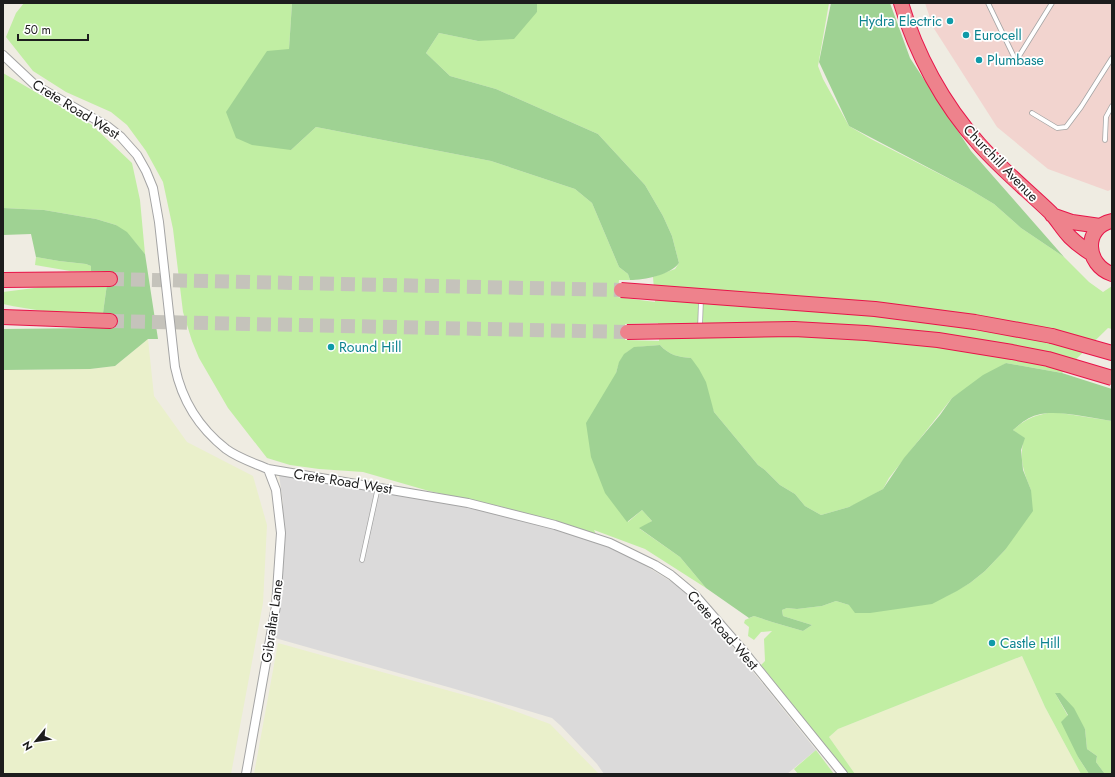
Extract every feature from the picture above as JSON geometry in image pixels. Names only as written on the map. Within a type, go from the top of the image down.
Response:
[{"type":"highway","name":"Churchill Avenue","points":[[901,3],[924,62],[945,99],[962,124],[1006,172],[1052,214],[1070,237],[1092,254],[1099,267],[1112,274]]},
{"type":"highway","name":"Churchill Avenue","points":[[1052,214],[1072,222],[1106,224]]},
{"type":"highway","points":[[1092,254],[1091,242],[1096,231],[1106,224]]},
{"type":"highway","points":[[3,280],[110,279]]},
{"type":"highway","points":[[620,290],[875,309],[940,317],[1052,336],[1112,353]]},
{"type":"highway","points":[[3,317],[110,321]]},
{"type":"highway","points":[[627,332],[794,329],[866,333],[938,340],[1048,360],[1112,378]]},
{"type":"street","name":"Crete Road West","points":[[3,55],[35,85],[107,126],[121,137],[137,155],[146,171],[152,188],[159,222],[174,367],[179,384],[185,401],[205,429],[227,449],[268,469],[468,503],[555,525],[610,543],[655,565],[671,575],[695,595],[843,774]]},
{"type":"street","name":"Gibraltar Lane","points":[[246,774],[276,606],[281,533],[276,490],[268,469]]},
{"type":"lane","points":[[988,3],[1016,61],[1052,3]]},
{"type":"lane","points":[[1032,113],[1058,128],[1066,127],[1081,107],[1112,58]]},
{"type":"lane","points":[[1105,140],[1106,117],[1112,106]]},
{"type":"lane","points":[[700,331],[701,297]]},
{"type":"lane","points":[[362,560],[378,487]]},
{"type":"shaded area","points":[[925,3],[1112,3],[1112,189],[1108,191],[1048,169],[997,127],[933,27]]},
{"type":"shaded area","points":[[279,475],[387,492],[472,508],[549,527],[601,543],[641,563],[680,587],[716,626],[816,750],[787,774],[604,774],[597,764],[552,718],[275,638],[283,503]]},
{"type":"green space","points":[[24,3],[292,3],[289,49],[291,150],[316,127],[491,161],[575,189],[592,203],[619,267],[628,274],[630,280],[619,280],[617,297],[655,302],[653,277],[675,269],[679,263],[672,236],[663,216],[645,185],[598,134],[496,89],[450,76],[426,53],[439,33],[478,41],[537,12],[537,3],[829,3],[818,66],[823,79],[849,126],[871,139],[969,189],[994,204],[1021,228],[1064,257],[1089,282],[1103,292],[1112,286],[1112,329],[1108,328],[1062,373],[1006,363],[952,398],[889,478],[883,489],[861,502],[821,515],[805,506],[795,494],[780,485],[758,465],[714,412],[691,358],[674,355],[660,345],[637,347],[627,352],[619,364],[616,373],[628,522],[642,510],[652,521],[640,529],[680,557],[706,588],[645,549],[594,530],[596,534],[499,506],[429,491],[363,472],[319,469],[290,465],[267,458],[228,408],[199,358],[192,341],[183,312],[173,229],[163,182],[146,151],[127,125],[111,112],[66,92],[33,71],[6,37],[16,13]],"holes":[[[658,323],[659,341],[625,340],[625,324]]]},
{"type":"green space","points":[[292,3],[537,3],[537,12],[514,39],[478,41],[439,33],[426,53],[450,76],[496,89],[598,134],[645,185],[663,216],[672,236],[679,263],[670,271],[663,274],[643,279],[630,280],[628,274],[619,267],[592,203],[575,189],[491,161],[316,127],[291,150],[252,145],[236,138],[226,112],[267,51],[289,49]]},
{"type":"green space","points":[[831,3],[890,3],[910,58],[971,151],[1064,257],[1021,228],[994,204],[969,189],[849,126],[819,62]]},
{"type":"green space","points":[[3,73],[92,125],[132,163],[140,200],[145,254],[134,241],[116,225],[96,219],[44,210],[3,208]]},
{"type":"green space","points":[[3,208],[44,210],[96,219],[116,225],[127,232],[145,254],[158,339],[148,339],[115,366],[90,369],[3,370],[3,329],[100,328],[104,327],[113,317],[103,313],[107,284],[111,273],[91,271],[91,266],[86,264],[36,257],[31,234],[3,235]]},
{"type":"green space","points":[[36,257],[86,264],[91,266],[91,271],[70,271],[35,265]]},
{"type":"green space","points":[[107,284],[103,313],[77,314],[35,310],[3,304],[3,292],[58,285],[101,287]]},
{"type":"green space","points":[[148,339],[154,396],[187,442],[253,476],[267,525],[263,603],[231,774],[3,774],[3,370],[90,369],[115,366]]},
{"type":"green space","points":[[660,345],[674,355],[691,358],[706,382],[714,412],[758,465],[780,485],[795,494],[805,506],[821,515],[849,507],[883,489],[904,458],[940,415],[952,398],[983,375],[1006,363],[1062,373],[1112,389],[1112,421],[1064,413],[1045,413],[1030,417],[1013,430],[1025,438],[1021,450],[1023,470],[1031,490],[1033,511],[1005,550],[985,571],[970,583],[932,604],[870,613],[855,613],[849,605],[836,601],[822,606],[797,609],[787,608],[782,610],[783,616],[812,625],[803,631],[754,616],[749,618],[706,588],[680,557],[639,528],[652,521],[642,510],[627,522],[605,493],[591,457],[586,423],[616,373],[619,362],[624,354],[634,347]]},
{"type":"green space","points":[[1054,412],[1112,421],[1112,774],[1105,774],[1096,762],[1097,756],[1087,749],[1085,729],[1055,693],[1068,716],[1078,757],[1089,774],[1081,774],[1045,707],[1022,656],[838,729],[829,737],[855,774],[847,774],[761,665],[765,661],[764,639],[772,631],[761,632],[754,640],[748,636],[749,627],[744,623],[745,620],[754,616],[803,631],[812,625],[783,616],[782,610],[787,608],[797,609],[822,606],[836,601],[849,605],[945,597],[970,583],[985,571],[1005,550],[1031,490],[1022,458],[1024,438],[1013,430],[1032,418],[1042,414]]},
{"type":"green space","points":[[278,643],[493,703],[550,724],[599,774],[254,774]]},
{"type":"green space","points":[[1022,656],[1045,707],[1081,774],[855,774],[829,737],[838,729]]},
{"type":"green space","points":[[1055,693],[1060,693],[1074,708],[1085,729],[1087,749],[1097,756],[1096,762],[1105,774],[1089,774],[1078,757],[1061,722],[1068,715]]},
{"type":"green space","points":[[816,750],[834,774],[798,774],[794,769]]},
{"type":"tunnel","points":[[110,279],[621,290]]},
{"type":"tunnel","points":[[110,321],[627,332]]},
{"type":"place","name":"Hydra Electric","points":[[950,21]]},
{"type":"place","name":"Eurocell","points":[[966,35]]},
{"type":"place","name":"Plumbase","points":[[979,60]]},
{"type":"place","name":"Round Hill","points":[[331,347]]},
{"type":"place","name":"Castle Hill","points":[[992,643]]}]
